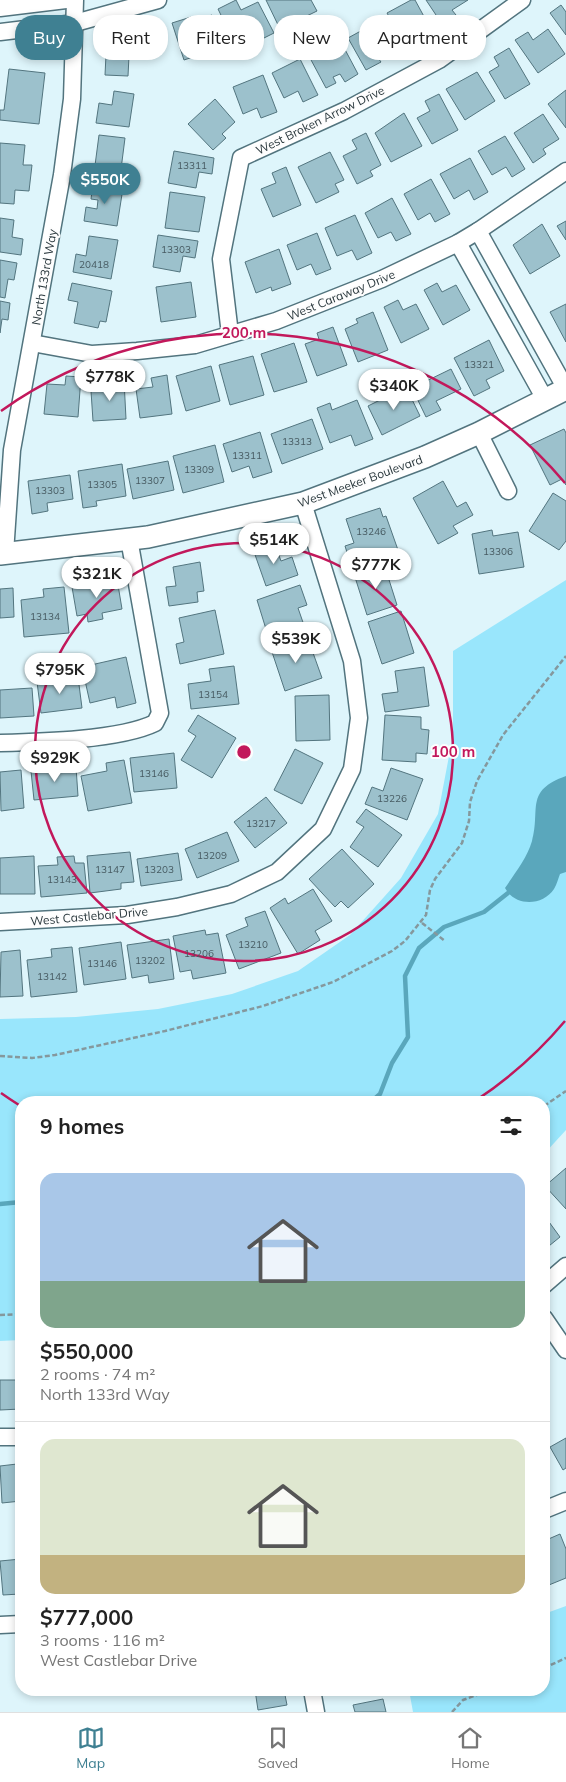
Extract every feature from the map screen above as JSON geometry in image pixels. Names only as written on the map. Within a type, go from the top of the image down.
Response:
[{"type":"street","points":[[0,8],[66,0]]},
{"type":"street","name":"North 133rd Way","points":[[74,0],[74,15]]},
{"type":"street","points":[[83,21],[158,0]]},
{"type":"street","name":"West Broken Arrow Drive","points":[[230,334],[221,260],[241,158],[344,111],[439,60],[522,0]]},
{"type":"street","points":[[0,32],[15,30]]},
{"type":"street","name":"North 133rd Way","points":[[2,554],[12,450],[62,175],[72,99],[73,60]]},
{"type":"street","name":"West Caraway Drive","points":[[32,342],[92,354],[195,345],[276,321],[333,300],[458,242],[478,231],[566,170]]},
{"type":"street","points":[[478,231],[566,389]]},
{"type":"street","points":[[458,242],[546,401]]},
{"type":"street","points":[[494,307],[514,295]]},
{"type":"street","name":"West Meeker Boulevard","points":[[2,554],[129,539],[215,523],[303,503],[425,457],[479,434],[566,389]]},
{"type":"street","points":[[479,434],[508,491]]},
{"type":"street","name":"West Castlebar Drive","points":[[0,922],[127,915],[177,907],[232,894],[277,872],[322,829],[352,769],[359,718],[352,661],[303,503]]},
{"type":"street","points":[[0,743],[33,742],[114,734],[144,728],[156,723],[160,713],[129,539]]},
{"type":"street","points":[[550,1280],[566,1266]]},
{"type":"street","points":[[550,1327],[566,1350]]},
{"type":"street","points":[[0,1437],[15,1436]]},
{"type":"street","points":[[550,1508],[566,1501]]},
{"type":"street","points":[[0,1625],[15,1624]]},
{"type":"street","points":[[313,1696],[316,1712]]},
{"type":"path","points":[[0,1056],[32,1058],[55,1055],[174,1029],[263,1006],[333,982],[384,956],[406,942],[422,923],[435,879],[462,843],[469,821],[470,802],[477,781],[503,735],[566,656]]},
{"type":"path","points":[[422,923],[445,941]]},
{"type":"path","points":[[550,1102],[566,1091]]},
{"type":"path","points":[[0,1315],[15,1314]]},
{"type":"path","points":[[550,1665],[566,1658]]},
{"type":"path","points":[[452,1712],[463,1700],[474,1696]]},
{"type":"shaded area","points":[[566,580],[566,1130],[550,1147],[550,1096],[15,1096],[15,1340],[0,1341],[0,1019],[76,1017],[158,1009],[232,994],[298,971],[350,935],[401,878],[438,814],[453,735],[453,651]]},
{"type":"shaded area","points":[[566,776],[566,872],[560,874],[554,889],[543,899],[529,902],[515,899],[505,888],[530,847],[539,795],[544,788]]},
{"type":"shaded area","points":[[566,1606],[566,1712],[413,1712],[410,1696],[550,1696],[550,1612]]},
{"type":"building","points":[[236,0],[241,10],[258,2],[274,33],[264,38],[264,15],[221,15],[218,9]]},
{"type":"building","points":[[266,0],[311,0],[317,11],[309,15],[274,15],[274,17]]},
{"type":"building","points":[[411,0],[415,0],[423,15],[388,15],[387,13]]},
{"type":"building","points":[[426,0],[468,0],[452,10],[456,15],[436,15]]},
{"type":"building","points":[[561,5],[566,12],[566,35],[550,13]]},
{"type":"building","points":[[178,21],[178,42],[172,23]]},
{"type":"building","points":[[548,29],[565,54],[538,73],[515,40],[528,32],[533,40]]},
{"type":"building","points":[[359,32],[359,58],[349,40],[349,37]]},
{"type":"building","points":[[509,48],[530,84],[505,99],[489,72],[499,66],[494,57]]},
{"type":"building","points":[[349,57],[358,74],[345,82],[340,74],[333,77],[336,83],[326,88],[311,60],[349,60]]},
{"type":"building","points":[[106,60],[129,60],[128,76],[105,75]]},
{"type":"building","points":[[300,60],[318,95],[303,102],[298,91],[284,98],[272,73]]},
{"type":"building","points":[[360,60],[380,60],[381,62],[366,70]]},
{"type":"building","points":[[9,69],[45,73],[39,124],[0,120],[0,110],[4,110]]},
{"type":"building","points":[[477,72],[495,101],[465,120],[446,89]]},
{"type":"building","points":[[263,75],[277,112],[261,118],[257,108],[243,114],[233,87]]},
{"type":"building","points":[[566,90],[566,128],[548,104]]},
{"type":"building","points":[[114,91],[134,94],[129,127],[96,123],[99,103],[112,105]]},
{"type":"building","points":[[439,94],[458,130],[432,144],[417,118],[430,111],[425,101]]},
{"type":"building","points":[[215,99],[235,122],[222,134],[226,138],[213,150],[188,124]]},
{"type":"building","points":[[404,113],[422,146],[391,162],[375,133]]},
{"type":"building","points":[[543,114],[559,139],[543,149],[546,154],[533,163],[514,133]]},
{"type":"building","points":[[366,133],[381,165],[370,171],[373,176],[357,184],[343,156],[357,149],[352,140]]},
{"type":"building","points":[[99,135],[125,138],[120,177],[94,173]]},
{"type":"building","points":[[505,136],[525,169],[512,177],[506,167],[492,175],[478,151]]},
{"type":"building","points":[[0,143],[25,145],[23,165],[32,165],[29,191],[15,190],[14,204],[0,203]]},
{"type":"building","points":[[174,151],[214,158],[212,174],[199,172],[196,188],[168,183]]},
{"type":"building","points":[[330,152],[344,180],[335,184],[339,192],[316,203],[298,167]]},
{"type":"building","points":[[470,158],[488,192],[474,200],[469,190],[454,199],[440,174]]},
{"type":"building","points":[[286,167],[301,205],[273,217],[261,189],[276,183],[272,173]]},
{"type":"building","points":[[431,179],[450,214],[435,222],[430,213],[418,220],[404,194]]},
{"type":"building","points":[[93,184],[123,188],[117,226],[84,221],[86,207],[97,209],[98,200],[91,199]]},
{"type":"building","points":[[170,192],[205,197],[199,232],[165,228]]},
{"type":"building","points":[[392,198],[411,234],[396,241],[391,232],[378,238],[365,213]]},
{"type":"building","points":[[355,215],[372,253],[357,260],[352,250],[337,256],[325,228]]},
{"type":"building","points":[[0,218],[14,220],[12,237],[23,239],[21,255],[0,252]]},
{"type":"building","points":[[566,221],[566,240],[557,226]]},
{"type":"building","points":[[542,224],[560,256],[530,274],[513,245]]},
{"type":"building","points":[[317,233],[331,269],[316,275],[311,264],[297,270],[287,245]]},
{"type":"building","points":[[158,235],[198,241],[195,258],[183,256],[180,272],[153,267]]},
{"type":"building","points":[[89,236],[118,240],[111,279],[73,272],[76,254],[86,256]]},
{"type":"building","points":[[279,249],[291,284],[272,291],[271,287],[256,293],[245,262]]},
{"type":"building","points":[[0,260],[17,263],[14,280],[8,279],[5,298],[0,297]]},
{"type":"building","points":[[191,282],[196,317],[161,322],[156,287]]},
{"type":"building","points":[[72,283],[112,291],[106,322],[100,321],[98,328],[74,323],[78,302],[68,300]]},
{"type":"building","points":[[437,283],[442,292],[456,285],[470,310],[443,325],[424,290]]},
{"type":"building","points":[[398,300],[403,310],[416,304],[429,329],[401,343],[384,307]]},
{"type":"building","points":[[0,301],[10,303],[8,320],[2,319],[0,333]]},
{"type":"building","points":[[566,304],[566,342],[550,312]]},
{"type":"building","points":[[373,312],[388,350],[358,362],[345,329],[358,323],[356,319]]},
{"type":"building","points":[[333,327],[347,365],[317,376],[305,344],[319,339],[317,333]]},
{"type":"building","points":[[489,340],[504,371],[486,380],[490,388],[474,396],[454,358]]},
{"type":"building","points":[[294,343],[307,382],[274,392],[261,354]]},
{"type":"building","points":[[253,356],[264,395],[230,405],[219,365]]},
{"type":"building","points":[[211,366],[220,401],[186,411],[176,376]]},
{"type":"building","points":[[451,369],[461,389],[436,401],[441,410],[426,417],[412,388]]},
{"type":"building","points":[[167,375],[172,414],[140,418],[136,389],[153,387],[151,378]]},
{"type":"building","points":[[66,376],[81,377],[78,417],[44,414],[47,384],[65,385]]},
{"type":"building","points":[[124,380],[126,419],[93,421],[91,391],[108,390],[107,381]]},
{"type":"building","points":[[406,387],[420,416],[382,435],[368,406]]},
{"type":"building","points":[[357,400],[373,439],[355,446],[351,435],[330,443],[317,408],[330,403],[332,410]]},
{"type":"building","points":[[312,419],[323,449],[282,464],[271,434]]},
{"type":"building","points":[[564,429],[566,433],[566,485],[562,479],[550,485],[530,445]]},
{"type":"building","points":[[260,432],[272,472],[253,478],[249,466],[232,472],[223,444]]},
{"type":"building","points":[[215,445],[224,482],[183,493],[173,456]]},
{"type":"building","points":[[168,461],[174,490],[133,499],[127,469]]},
{"type":"building","points":[[122,464],[126,496],[96,501],[97,506],[83,508],[78,471]]},
{"type":"building","points":[[70,475],[73,499],[47,503],[48,511],[32,514],[28,481]]},
{"type":"building","points":[[443,481],[457,507],[466,502],[473,515],[453,526],[458,533],[438,544],[413,498]]},
{"type":"building","points":[[553,493],[566,501],[566,541],[559,550],[529,531]]},
{"type":"building","points":[[380,508],[383,517],[386,516],[398,550],[351,565],[345,546],[354,543],[346,519]]},
{"type":"building","points":[[492,530],[493,536],[518,532],[524,567],[479,574],[472,534]]},
{"type":"building","points":[[274,542],[281,561],[292,557],[298,575],[266,586],[253,549]]},
{"type":"building","points":[[200,562],[204,591],[197,592],[198,602],[169,606],[166,587],[176,586],[173,567]]},
{"type":"building","points":[[384,564],[397,605],[367,615],[354,574]]},
{"type":"building","points":[[117,579],[122,609],[102,613],[103,619],[88,622],[87,614],[77,616],[72,587]]},
{"type":"building","points":[[300,585],[307,605],[298,608],[306,631],[270,642],[257,600]]},
{"type":"building","points":[[64,587],[69,633],[24,637],[21,600],[44,597],[43,589]]},
{"type":"building","points":[[13,588],[14,617],[0,618],[0,589]]},
{"type":"building","points":[[215,610],[224,654],[180,664],[176,644],[184,642],[179,618]]},
{"type":"building","points":[[401,611],[414,653],[382,664],[368,622]]},
{"type":"building","points":[[307,636],[322,678],[285,691],[271,649]]},
{"type":"building","points":[[126,657],[136,703],[117,708],[115,697],[90,703],[82,667]]},
{"type":"building","points":[[234,666],[239,704],[191,709],[188,684],[211,681],[209,669]]},
{"type":"building","points":[[424,667],[429,706],[385,712],[382,694],[398,692],[395,671]]},
{"type":"building","points":[[78,677],[82,708],[41,713],[37,682]]},
{"type":"building","points":[[32,688],[34,716],[0,718],[0,690]]},
{"type":"building","points":[[329,695],[330,740],[296,741],[295,696]]},
{"type":"building","points":[[198,715],[236,738],[212,778],[181,760],[196,736],[188,731]]},
{"type":"building","points":[[385,715],[421,717],[421,729],[429,730],[427,754],[416,753],[416,762],[382,760]]},
{"type":"building","points":[[295,749],[323,763],[302,804],[274,790]]},
{"type":"building","points":[[174,753],[177,788],[134,792],[130,758]]},
{"type":"building","points":[[124,760],[132,803],[88,811],[81,776],[107,771],[106,763]]},
{"type":"building","points":[[76,767],[78,796],[34,800],[31,771]]},
{"type":"building","points":[[391,768],[423,779],[407,820],[365,804],[372,787],[383,791]]},
{"type":"building","points":[[21,770],[24,808],[1,811],[0,772]]},
{"type":"building","points":[[266,797],[287,823],[255,848],[234,822]]},
{"type":"building","points":[[366,809],[402,835],[378,867],[350,847],[364,827],[356,822]]},
{"type":"building","points":[[227,832],[239,861],[197,878],[185,849]]},
{"type":"building","points":[[342,849],[374,884],[348,908],[341,901],[335,907],[309,879]]},
{"type":"building","points":[[130,852],[134,882],[121,883],[121,889],[90,893],[87,856]]},
{"type":"building","points":[[178,853],[182,880],[141,886],[137,859]]},
{"type":"building","points":[[34,856],[35,894],[0,894],[0,858]]},
{"type":"building","points":[[74,856],[75,863],[84,863],[87,893],[41,897],[38,866],[58,865],[57,857]]},
{"type":"building","points":[[313,889],[332,921],[315,931],[320,940],[298,954],[270,908],[285,898],[288,904]]},
{"type":"building","points":[[265,911],[281,953],[239,969],[226,935],[248,926],[245,918]]},
{"type":"building","points":[[205,930],[206,935],[218,933],[226,973],[193,979],[191,970],[180,972],[173,936]]},
{"type":"building","points":[[169,939],[174,979],[149,983],[148,975],[132,978],[127,945]]},
{"type":"building","points":[[121,942],[126,979],[84,985],[79,948]]},
{"type":"building","points":[[72,947],[77,992],[31,997],[27,960],[52,957],[51,949]]},
{"type":"building","points":[[20,950],[23,996],[0,997],[1,952]]},
{"type":"building","points":[[566,1168],[566,1209],[550,1191],[550,1182]]},
{"type":"building","points":[[550,1223],[560,1237],[550,1245]]},
{"type":"building","points":[[0,1380],[15,1380],[15,1409],[0,1410]]},
{"type":"building","points":[[566,1438],[566,1468],[563,1470],[550,1447]]},
{"type":"building","points":[[15,1464],[15,1502],[2,1503],[0,1466]]},
{"type":"building","points":[[560,1534],[566,1549],[566,1578],[550,1585],[550,1538]]},
{"type":"building","points":[[15,1560],[15,1594],[3,1595],[0,1561]]},
{"type":"building","points":[[256,1696],[285,1696],[287,1705],[258,1710]]},
{"type":"building","points":[[383,1699],[386,1712],[355,1712],[353,1705]]},
{"type":"waterway","points":[[378,1096],[392,1063],[408,1037],[405,976],[419,948],[444,927],[484,912],[508,893]]},
{"type":"waterway","points":[[0,1204],[15,1203]]}]
